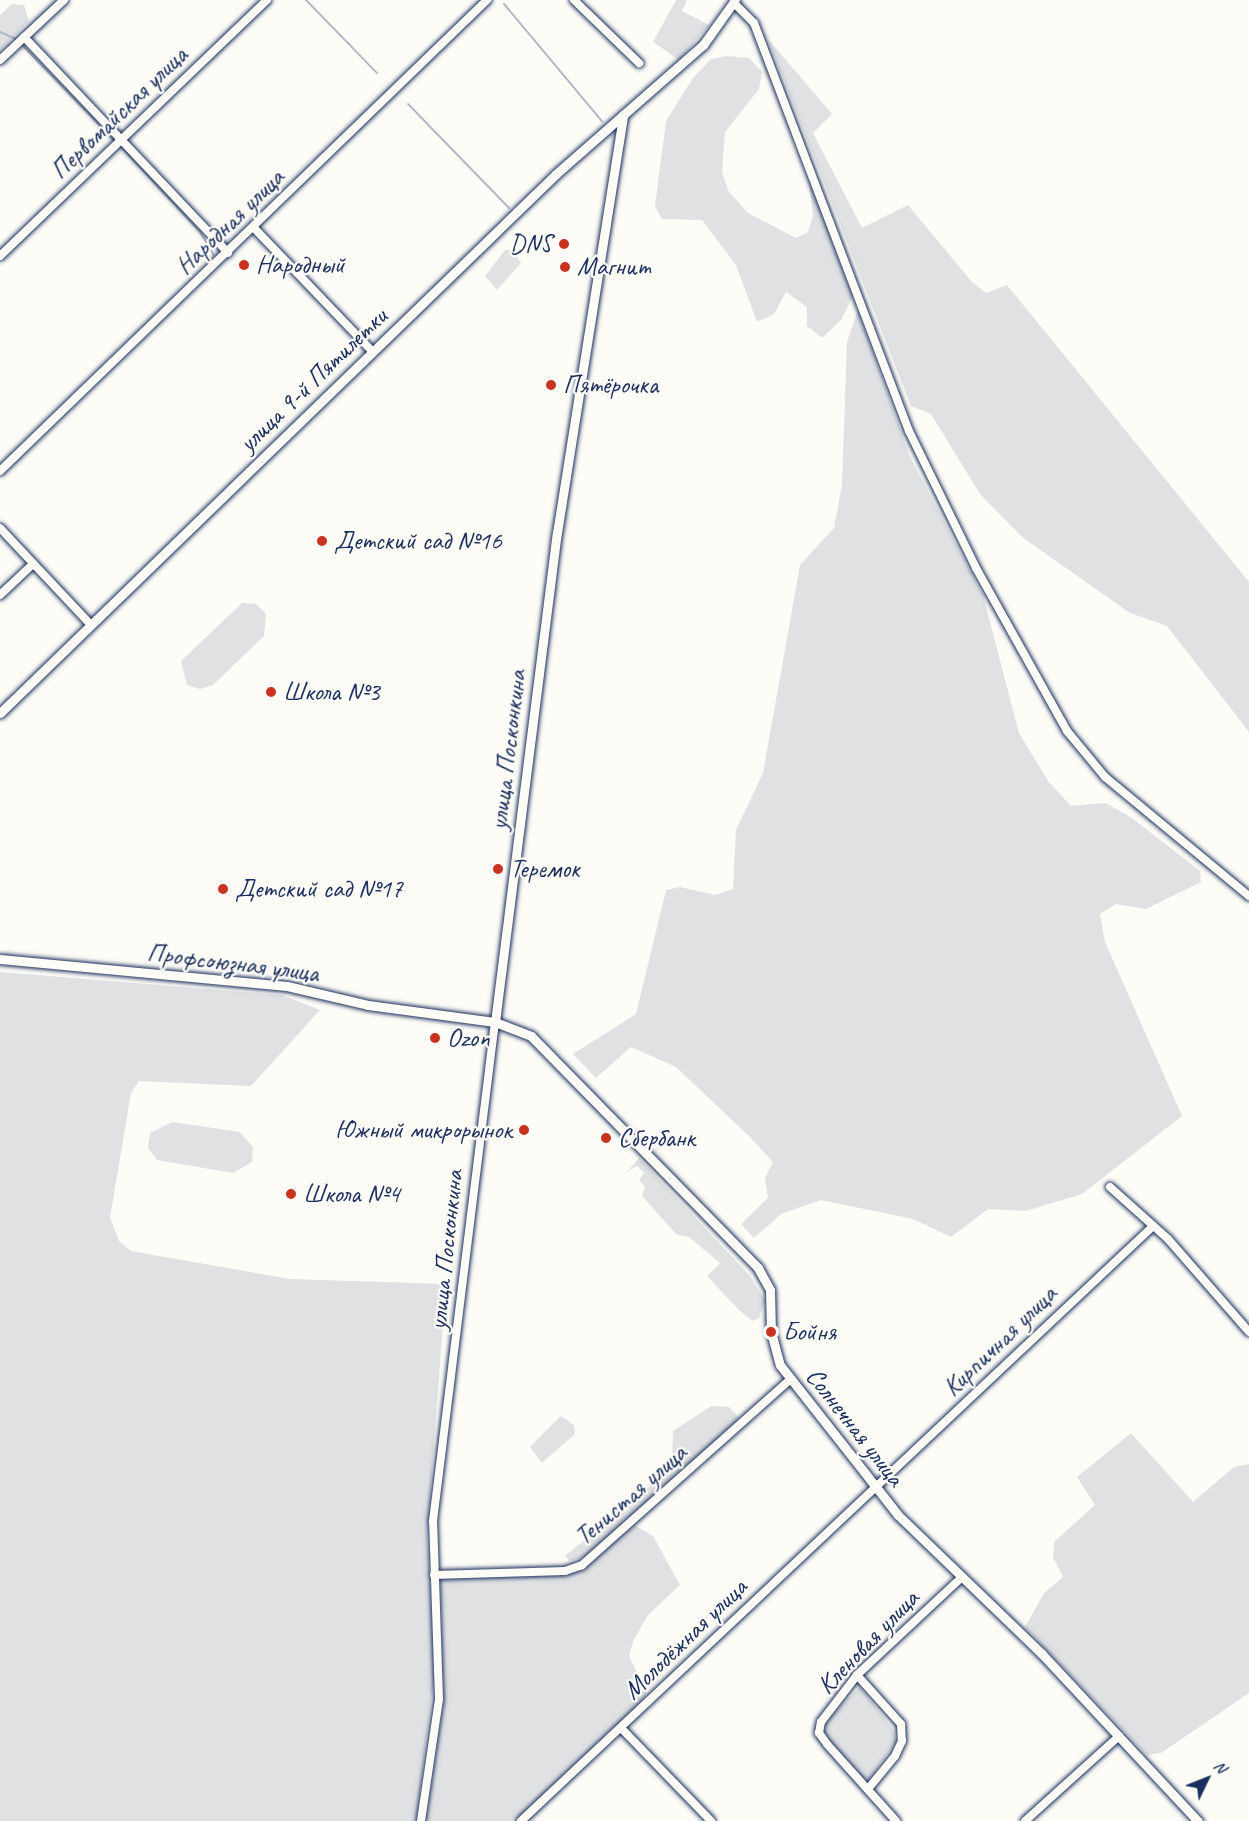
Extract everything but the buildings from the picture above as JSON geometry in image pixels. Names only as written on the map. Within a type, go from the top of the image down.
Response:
[{"type":"street","points":[[0,60],[64,0]]},
{"type":"street","name":"Первомайская улица","points":[[0,256],[267,0]]},
{"type":"street","name":"Народная улица","points":[[0,471],[254,228],[487,0]]},
{"type":"street","points":[[574,0],[639,63]]},
{"type":"street","points":[[735,1],[754,23],[909,431],[976,568],[1067,731],[1105,777],[1249,896]]},
{"type":"street","name":"улица 9-й Пятилетки","points":[[0,713],[373,352],[623,115],[712,35],[735,1]]},
{"type":"street","points":[[24,38],[228,253]]},
{"type":"street","name":"улица Посконкина","points":[[421,1821],[440,1699],[433,1521],[557,533],[623,115]]},
{"type":"street","points":[[254,228],[373,352]]},
{"type":"street","points":[[0,528],[91,625]]},
{"type":"street","points":[[0,595],[33,564]]},
{"type":"street","name":"Профсоюзная улица","points":[[0,959],[288,986],[362,1004],[495,1022]]},
{"type":"street","name":"Солнечная улица","points":[[495,1022],[538,1042],[758,1268],[772,1297],[776,1356],[791,1379],[875,1485],[961,1578],[1119,1736],[1198,1821]]},
{"type":"street","points":[[1110,1187],[1153,1226],[1249,1332]]},
{"type":"street","name":"Кирпичная улица","points":[[875,1485],[1153,1226]]},
{"type":"street","name":"Тенистая улица","points":[[434,1575],[565,1571],[582,1565],[791,1379]]},
{"type":"street","name":"Молодёжная улица","points":[[521,1821],[622,1729],[875,1485]]},
{"type":"street","name":"Кленовая улица","points":[[896,1821],[819,1733],[820,1722],[857,1675],[961,1578]]},
{"type":"street","points":[[857,1675],[901,1724],[902,1741],[895,1756],[868,1790]]},
{"type":"street","points":[[622,1729],[711,1821]]},
{"type":"street","points":[[1025,1821],[1119,1736]]},
{"type":"shaded area","points":[[676,0],[687,0],[682,11],[709,25],[679,60],[653,42]]},
{"type":"shaded area","points":[[12,4],[24,5],[29,21],[0,50],[0,15]]},
{"type":"shaded area","points":[[768,39],[832,114],[813,133],[862,228],[908,205],[972,282],[986,293],[1007,285],[1249,582],[1249,732],[1167,626],[1130,613],[1022,537],[980,494],[931,414],[911,406]]},
{"type":"shaded area","points":[[727,56],[749,58],[762,72],[759,89],[725,132],[722,172],[729,192],[748,213],[796,238],[808,232],[813,215],[808,175],[853,296],[841,320],[822,338],[807,326],[807,307],[786,292],[774,314],[757,322],[736,265],[702,220],[662,219],[655,206],[666,121],[693,78],[711,59]]},
{"type":"shaded area","points":[[505,250],[513,250],[521,263],[497,290],[485,276]]},
{"type":"shaded area","points":[[858,310],[910,457],[983,595],[1019,733],[1048,781],[1071,806],[1106,803],[1132,818],[1200,871],[1201,882],[1146,909],[1116,904],[1100,914],[1105,942],[1182,1116],[1082,1194],[1026,1211],[988,1209],[951,1237],[913,1219],[821,1200],[781,1214],[754,1238],[741,1224],[768,1198],[765,1178],[773,1162],[750,1137],[676,1067],[631,1047],[596,1078],[573,1054],[636,1014],[666,890],[680,887],[715,895],[733,889],[736,830],[763,773],[800,565],[834,528],[842,484],[847,342]]},
{"type":"shaded area","points":[[242,603],[256,604],[266,614],[264,636],[213,685],[200,689],[187,685],[181,661]]},
{"type":"shaded area","points":[[0,972],[282,995],[320,1010],[251,1086],[139,1081],[131,1093],[110,1217],[119,1241],[131,1251],[290,1279],[446,1284],[427,1537],[435,1669],[416,1821],[0,1821]]},
{"type":"shaded area","points":[[172,1122],[240,1132],[253,1147],[252,1162],[233,1173],[157,1160],[148,1148],[150,1133]]},
{"type":"shaded area","points":[[639,1158],[750,1276],[765,1300],[759,1318],[752,1321],[707,1276],[720,1263],[689,1237],[677,1235],[642,1196],[645,1186],[639,1180],[644,1173],[637,1166],[627,1172]]},
{"type":"shaded area","points":[[711,1406],[729,1407],[741,1420],[592,1554],[570,1561],[565,1556],[657,1480],[672,1462],[673,1431]]},
{"type":"shaded area","points":[[561,1416],[574,1425],[575,1434],[542,1463],[530,1447]]},
{"type":"shaded area","points":[[1131,1433],[1193,1502],[1234,1467],[1249,1464],[1249,1693],[1161,1753],[1147,1755],[1025,1627],[1044,1593],[1063,1577],[1053,1557],[1054,1542],[1095,1505],[1077,1477]]},
{"type":"shaded area","points":[[633,1524],[653,1536],[680,1585],[648,1615],[634,1639],[629,1656],[647,1693],[636,1709],[516,1821],[426,1821],[444,1699],[440,1575],[565,1571],[594,1559]]},
{"type":"shaded area","points":[[860,1687],[893,1729],[896,1742],[869,1779],[858,1775],[829,1744],[822,1725]]},
{"type":"waterway","points":[[306,0],[377,73]]},
{"type":"waterway","points":[[504,4],[602,121]]},
{"type":"waterway","points":[[0,32],[16,39]]},
{"type":"waterway","points":[[21,44],[115,141]]},
{"type":"waterway","points":[[408,104],[509,208]]},
{"type":"waterway","points":[[123,149],[200,232],[214,255]]},
{"type":"place","name":"DNS","points":[[564,244]]},
{"type":"place","name":"Народный","points":[[244,265]]},
{"type":"place","name":"Магнит","points":[[565,267]]},
{"type":"place","name":"Пятёрочка","points":[[551,385]]},
{"type":"place","name":"Детский сад №16","points":[[322,541]]},
{"type":"place","name":"Школа №3","points":[[271,692]]},
{"type":"place","name":"Теремок","points":[[498,869]]},
{"type":"place","name":"Детский сад №17","points":[[223,889]]},
{"type":"place","name":"Ozon","points":[[435,1038]]},
{"type":"place","name":"Южный микрорынок","points":[[524,1130]]},
{"type":"place","name":"Сбербанк","points":[[606,1138]]},
{"type":"place","name":"Школа №4","points":[[291,1194]]},
{"type":"place","name":"Бойня","points":[[771,1332]]}]
